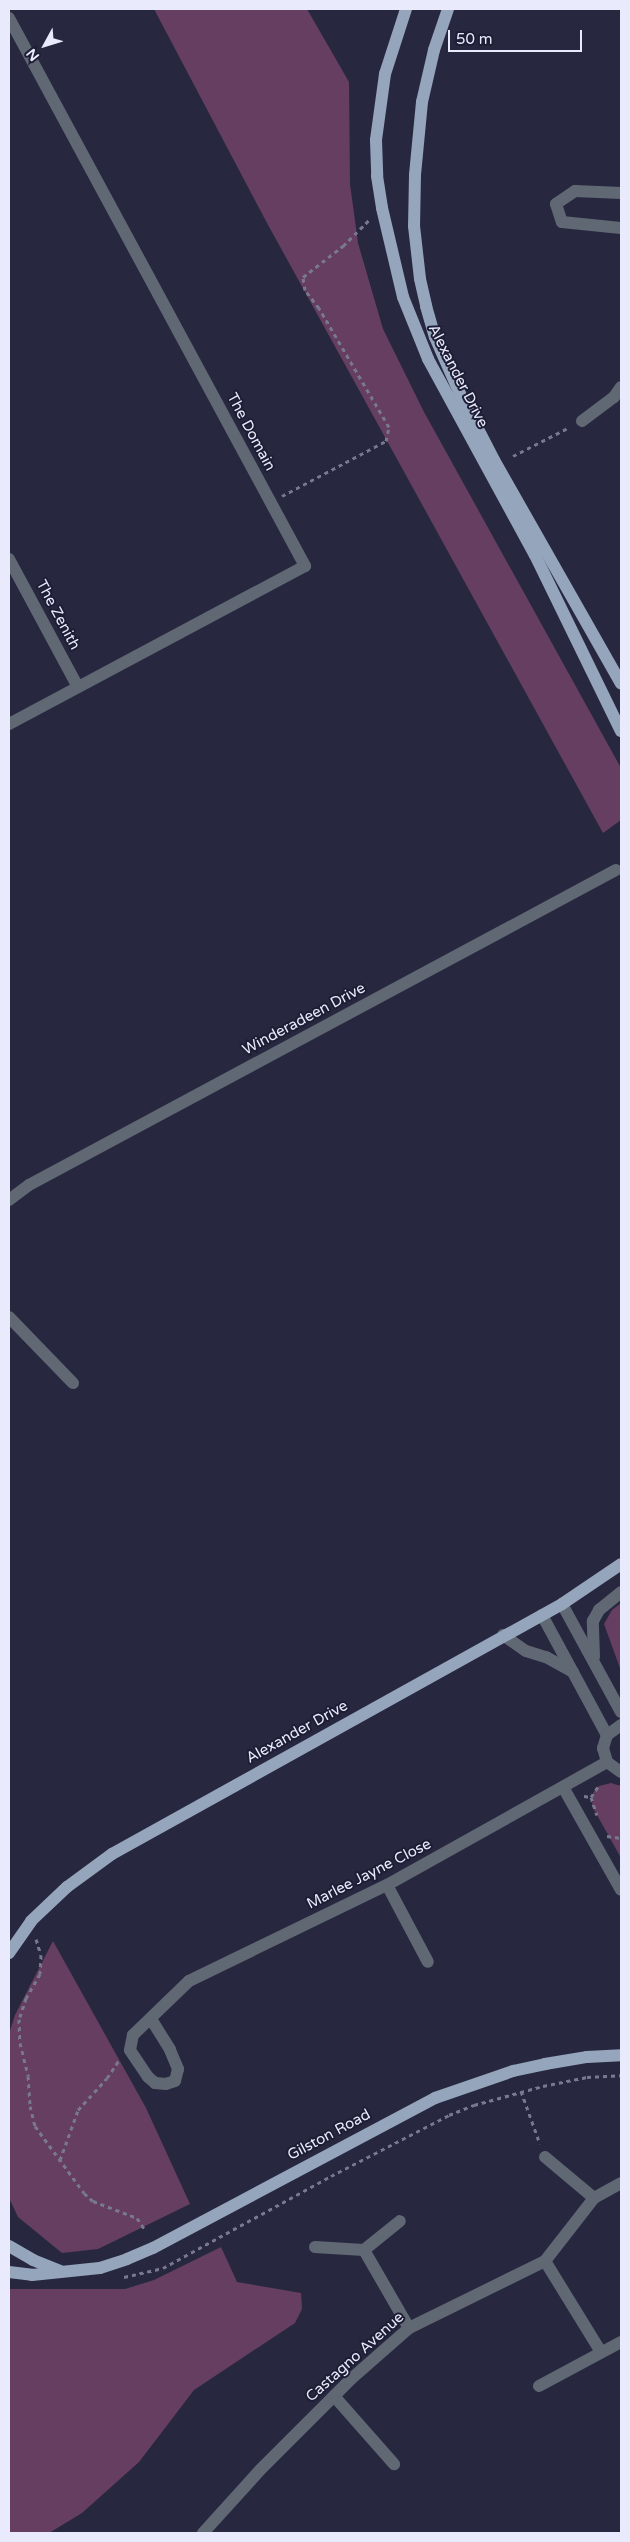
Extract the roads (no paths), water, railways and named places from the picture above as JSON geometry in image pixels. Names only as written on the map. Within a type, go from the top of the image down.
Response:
[{"type":"main road","name":"Alexander Drive","points":[[406,9],[385,74],[376,140],[382,208],[403,297],[428,359],[535,555],[621,731]]},
{"type":"main road","name":"Alexander Drive","points":[[448,9],[434,50],[422,102],[415,175],[414,226],[420,279],[426,306],[435,337],[460,394],[494,460],[621,684]]},
{"type":"main road","name":"Alexander Drive","points":[[9,1953],[31,1921],[67,1887],[112,1854],[562,1604],[621,1564]]},
{"type":"main road","name":"Gilston Road","points":[[9,2272],[32,2275],[100,2268],[153,2248],[410,2109],[461,2088],[544,2064],[587,2057],[621,2055]]},
{"type":"main road","name":"Gilston Road","points":[[9,2246],[33,2260],[62,2271]]},
{"type":"street","name":"The Domain","points":[[9,18],[305,566],[9,724]]},
{"type":"street","points":[[621,193],[575,191],[556,204],[562,222],[621,228]]},
{"type":"street","points":[[582,420],[614,398],[621,387]]},
{"type":"street","name":"The Zenith","points":[[9,559],[78,687]]},
{"type":"street","name":"Winderadeen Drive","points":[[9,1200],[37,1180],[616,870]]},
{"type":"street","points":[[9,1317],[73,1383]]},
{"type":"street","points":[[594,1661],[593,1621],[599,1610],[621,1592]]},
{"type":"street","points":[[562,1604],[621,1712]]},
{"type":"street","points":[[542,1615],[607,1735]]},
{"type":"street","points":[[503,1636],[526,1651],[546,1656],[573,1672]]},
{"type":"street","points":[[621,1726],[607,1735],[603,1748],[607,1762],[621,1772]]},
{"type":"street","name":"Marlee Jayne Close","points":[[151,2019],[170,2050],[178,2069],[175,2081],[166,2084],[155,2082],[148,2077],[130,2050],[133,2035],[189,1981],[387,1885],[607,1762]]},
{"type":"street","points":[[563,1787],[621,1890]]},
{"type":"street","points":[[387,1885],[428,1962]]},
{"type":"street","points":[[545,2157],[594,2198]]},
{"type":"street","name":"Castagno Avenue","points":[[203,2533],[261,2468],[334,2396],[408,2328],[545,2261],[594,2198],[621,2183]]},
{"type":"street","points":[[315,2248],[364,2250],[400,2221]]},
{"type":"street","points":[[364,2250],[408,2328]]},
{"type":"street","points":[[545,2261],[601,2352]]},
{"type":"street","points":[[540,2386],[621,2342]]},
{"type":"street","points":[[334,2396],[394,2464]]}]
